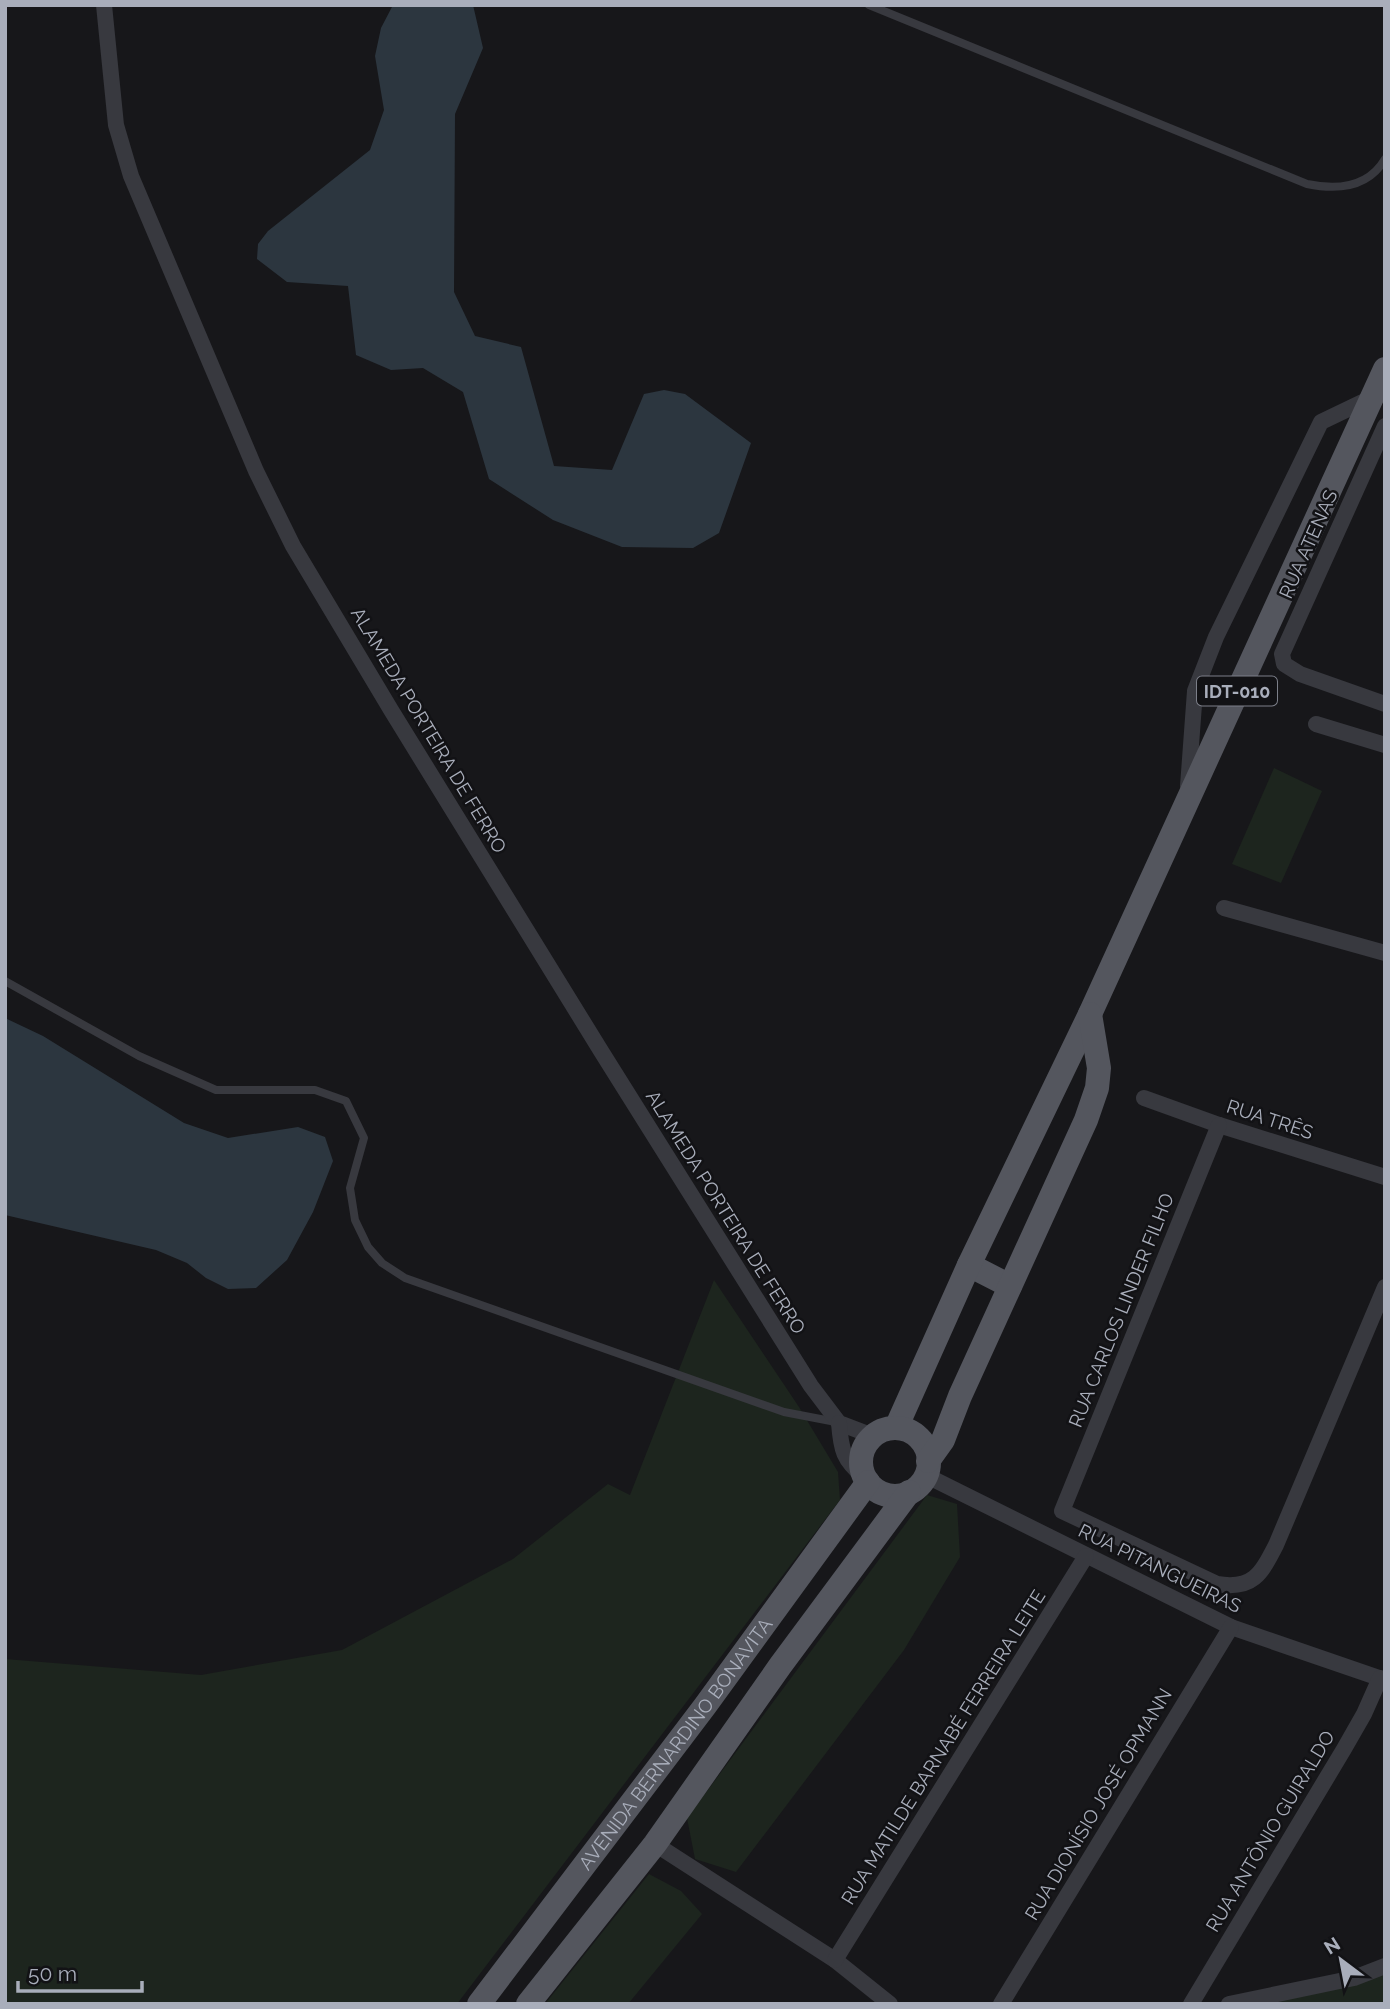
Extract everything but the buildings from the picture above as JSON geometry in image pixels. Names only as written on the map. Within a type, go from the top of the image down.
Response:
[{"type":"main road","name":"IDT-010","points":[[1090,1014],[1385,369]]},
{"type":"main road","points":[[896,1428],[969,1265],[1090,1014]]},
{"type":"main road","name":"AVENIDA BERNARDINO BONAVITA","points":[[528,2004],[655,1844],[780,1666],[921,1476],[943,1440],[960,1396],[1086,1120],[1097,1088],[1099,1069],[1090,1014]]},
{"type":"main road","points":[[969,1265],[1010,1286]]},
{"type":"main road","points":[[896,1428],[919,1438],[927,1452],[921,1476],[887,1494],[866,1480],[861,1459],[873,1436],[896,1428]]},
{"type":"main road","name":"AVENIDA BERNARDINO BONAVITA","points":[[479,2004],[705,1706],[866,1480]]},
{"type":"street","name":"ALAMEDA PORTEIRA DE FERRO","points":[[104,5],[116,125],[131,176],[256,471],[293,546],[608,1062],[811,1386],[839,1423],[844,1455],[866,1480]]},
{"type":"street","points":[[1187,799],[1195,691],[1216,636],[1321,422],[1371,398]]},
{"type":"street","name":"RUA ATENAS","points":[[1385,426],[1282,654],[1284,664],[1300,674],[1385,704]]},
{"type":"street","points":[[1316,724],[1385,745]]},
{"type":"street","points":[[1224,908],[1385,953]]},
{"type":"street","name":"RUA TRÊS","points":[[1144,1098],[1385,1178]]},
{"type":"street","name":"RUA CARLOS LINDER FILHO","points":[[1220,1125],[1062,1511],[1217,1584],[1233,1586],[1250,1582],[1263,1570],[1276,1545],[1385,1287]]},
{"type":"street","points":[[839,1423],[873,1436]]},
{"type":"street","name":"RUA PITANGUEIRAS","points":[[921,1476],[1231,1627],[1382,1679]]},
{"type":"street","name":"RUA MATILDE BARNABÉ FERREIRA LEITE","points":[[835,1960],[1086,1556]]},
{"type":"street","name":"RUA DIONÍSIO JOSÉ OPMANN","points":[[1001,2004],[1231,1627]]},
{"type":"street","name":"RUA ANTÔNIO GUIRALDO","points":[[1191,2004],[1344,1749],[1382,1679]]},
{"type":"street","points":[[655,1844],[835,1960],[890,2004]]},
{"type":"street","points":[[1229,2004],[1354,1978],[1385,1966]]},
{"type":"lane","points":[[869,5],[1307,184],[1345,187],[1362,181],[1381,166],[1385,159]]},
{"type":"lane","points":[[5,981],[139,1056],[216,1090],[315,1090],[346,1101],[364,1138],[350,1188],[355,1220],[368,1247],[382,1263],[405,1278],[784,1412],[839,1423]]},
{"type":"shaded area","points":[[393,5],[473,5],[483,48],[455,114],[454,292],[475,336],[521,347],[554,466],[612,470],[644,394],[664,390],[685,394],[751,443],[719,533],[693,548],[622,547],[553,520],[489,479],[463,392],[423,368],[391,370],[356,355],[348,286],[287,282],[257,259],[258,244],[268,231],[370,150],[384,110],[375,56],[381,28]]},
{"type":"shaded area","points":[[1274,768],[1322,791],[1281,883],[1232,864]]},
{"type":"shaded area","points":[[5,1018],[43,1036],[184,1123],[228,1138],[298,1127],[325,1137],[333,1161],[313,1212],[287,1260],[256,1288],[228,1289],[206,1278],[187,1263],[156,1250],[5,1215]]},
{"type":"shaded area","points":[[714,1280],[799,1407],[838,1472],[840,1500],[457,2004],[5,2004],[5,1659],[201,1675],[342,1650],[513,1559],[608,1484],[630,1495]]},
{"type":"shaded area","points":[[927,1495],[957,1504],[960,1557],[904,1650],[736,1872],[695,1859],[687,1818]]},
{"type":"shaded area","points":[[649,1874],[681,1891],[702,1914],[628,2004],[545,2004]]},
{"type":"shaded area","points":[[1385,1969],[1385,2004],[1261,2004]]}]
